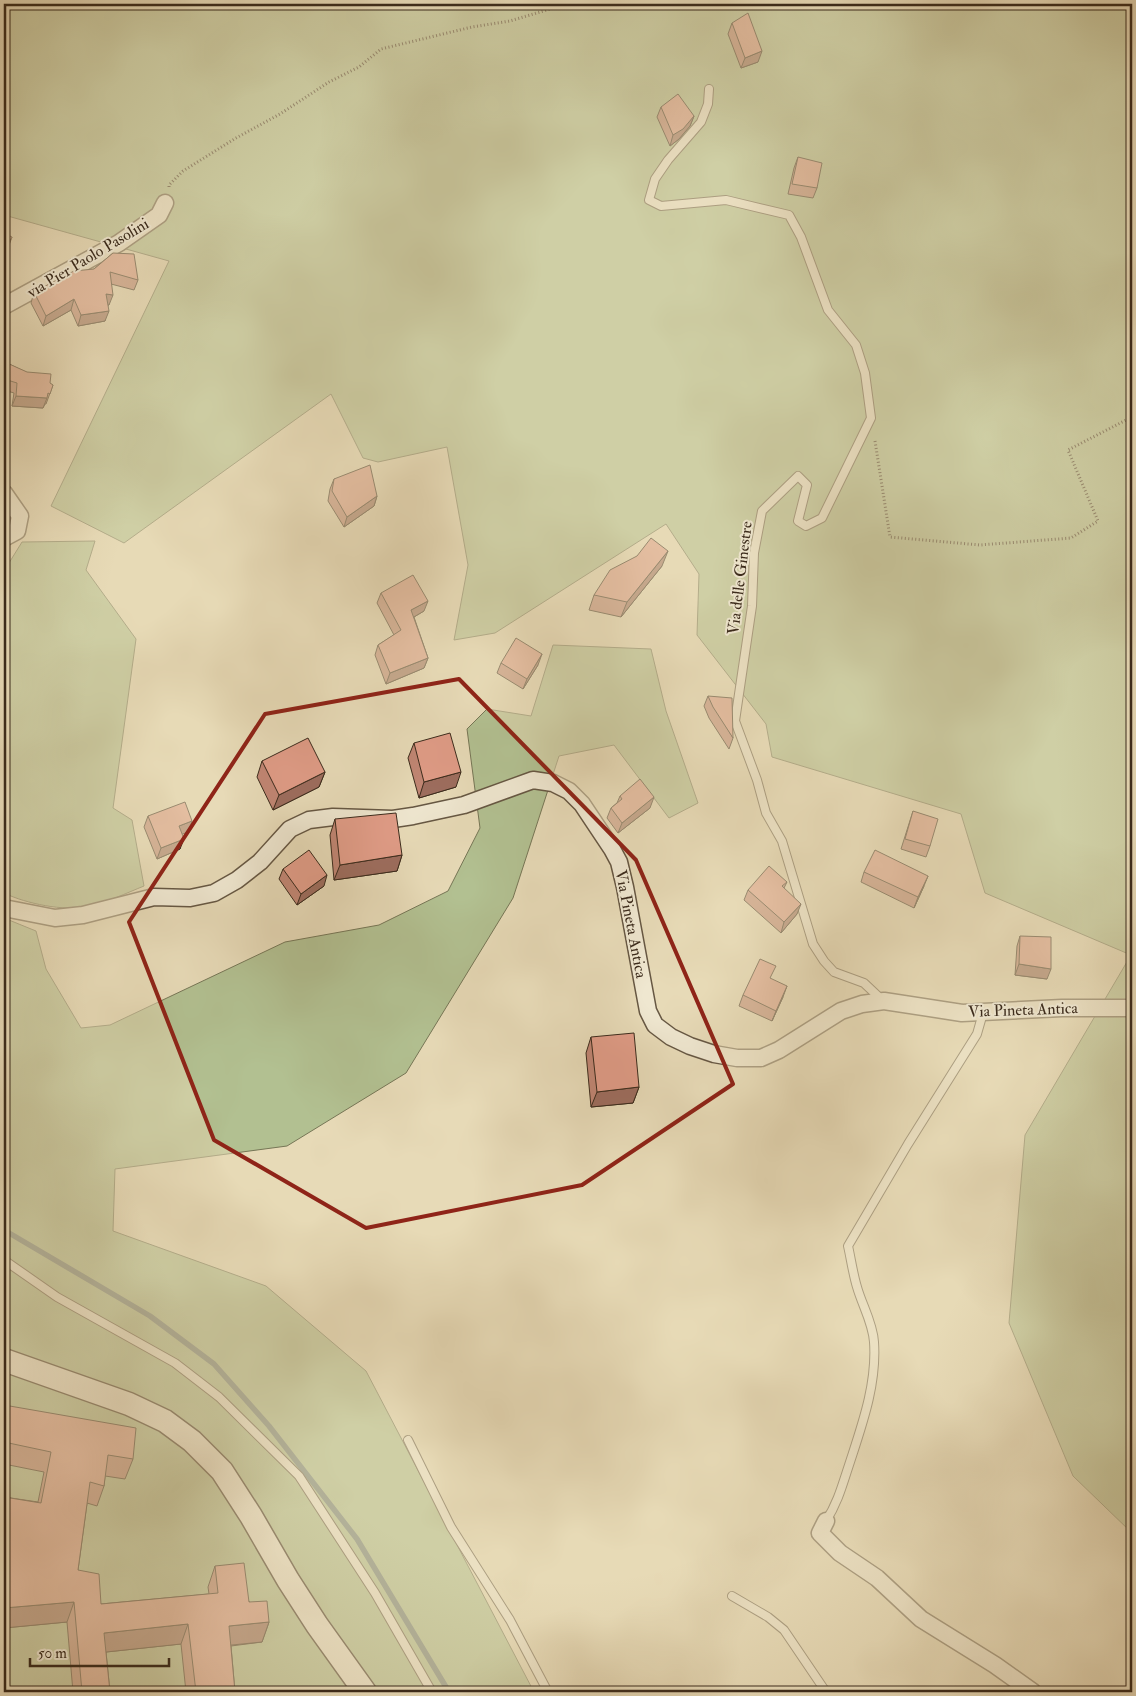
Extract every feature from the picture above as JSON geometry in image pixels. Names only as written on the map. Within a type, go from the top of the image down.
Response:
[{"type":"street","name":"via Pier Paolo Pasolini","points":[[4,306],[120,243],[159,215],[165,203]]},
{"type":"street","points":[[4,493],[20,516],[17,531],[4,538]]},
{"type":"street","name":"Via Pineta Antica","points":[[4,908],[55,918],[90,914],[154,897],[190,898],[214,893],[237,880],[260,862],[290,829],[308,820],[332,817],[392,819],[413,816],[464,805],[533,780],[553,783],[569,791],[582,804],[612,849],[625,887],[648,1012],[655,1025],[671,1037],[690,1046],[714,1054],[737,1058],[761,1058],[779,1050],[841,1011],[862,1004],[884,1001],[962,1013],[1062,1008],[1132,1008]]},
{"type":"street","points":[[4,1360],[129,1404],[165,1421],[192,1441],[222,1471],[316,1625],[365,1692]]},
{"type":"street","points":[[826,1521],[820,1533],[840,1553],[877,1578],[921,1618],[995,1665],[1033,1692]]},
{"type":"lane","points":[[709,89],[708,104],[701,122],[668,160],[655,179],[649,200],[661,206],[726,200],[789,215],[801,237],[828,310],[856,345],[865,373],[871,418]]},
{"type":"lane","name":"Via delle Ginestre","points":[[871,418],[822,518],[806,526],[798,521],[807,485],[798,476],[762,511],[754,553],[752,606],[735,721],[757,780],[766,813],[782,841],[813,944],[834,972],[864,983],[884,1001]]},
{"type":"lane","points":[[826,1521],[837,1504],[844,1486],[867,1406],[872,1377],[874,1340],[857,1287],[848,1246],[898,1160],[977,1034],[983,1012]]},
{"type":"lane","points":[[4,1260],[57,1297],[175,1363],[219,1397],[299,1476],[375,1593],[432,1692]]},
{"type":"lane","points":[[408,1440],[451,1526],[510,1620],[548,1692]]},
{"type":"lane","points":[[732,1596],[768,1617],[784,1630],[826,1692]]},
{"type":"path","points":[[165,203],[169,185],[183,171],[236,138],[280,114],[329,82],[359,67],[382,48],[510,21],[567,4]]},
{"type":"path","points":[[871,418],[890,537],[980,545],[1071,538],[1098,521],[1068,450],[1130,418],[1132,414]]},
{"type":"highlighted area","points":[[459,679],[636,860],[733,1084],[582,1185],[366,1228],[214,1140],[129,922],[265,714]]},
{"type":"green space","points":[[4,4],[1132,4],[1132,1533],[1073,1476],[1009,1323],[1025,1135],[1131,955],[985,893],[961,814],[772,757],[766,724],[697,635],[699,574],[666,524],[495,633],[454,640],[468,565],[447,447],[378,462],[363,458],[331,394],[124,543],[51,506],[169,261],[4,215]]},
{"type":"green space","points":[[95,541],[86,570],[136,639],[113,808],[132,820],[144,886],[88,907],[56,907],[34,903],[4,893],[4,571],[22,542]]},
{"type":"green space","points":[[553,645],[651,649],[666,711],[698,803],[669,818],[614,745],[559,756],[513,898],[406,1073],[287,1146],[115,1169],[113,1231],[266,1286],[366,1371],[534,1692],[4,1692],[4,918],[36,931],[46,969],[81,1028],[110,1025],[285,942],[379,925],[448,891],[480,828],[467,729],[487,709],[531,716]]},
{"type":"building","points":[[748,13],[762,51],[745,58],[732,23]]},
{"type":"building","points":[[678,94],[694,116],[683,129],[673,135],[661,107]]},
{"type":"building","points":[[798,157],[822,163],[817,188],[792,184]]},
{"type":"building","points":[[4,233],[12,237],[4,251]]},
{"type":"building","points":[[113,253],[134,254],[138,280],[110,272],[113,295],[106,294],[109,311],[81,315],[74,299],[46,316],[34,292],[74,271],[94,269]]},
{"type":"building","points":[[7,363],[27,372],[51,374],[50,383],[53,385],[47,398],[16,396],[17,383],[4,379]]},
{"type":"building","points":[[370,465],[377,496],[347,517],[332,491],[334,479]]},
{"type":"building","points":[[651,538],[668,551],[627,602],[594,595],[610,570],[637,556]]},
{"type":"building","points":[[413,575],[428,601],[411,610],[428,658],[390,673],[378,645],[401,630],[381,593]]},
{"type":"building","points":[[516,638],[542,654],[527,679],[501,663]]},
{"type":"building","points":[[708,696],[732,698],[733,738],[713,707]]},
{"type":"building","points":[[450,733],[461,772],[424,782],[414,743]]},
{"type":"building","points":[[308,738],[325,772],[279,795],[262,761]]},
{"type":"building","points":[[640,779],[654,797],[622,823],[611,808],[622,799],[620,796]]},
{"type":"building","points":[[185,802],[192,821],[179,826],[184,839],[161,848],[148,816]]},
{"type":"building","points":[[913,811],[938,819],[930,846],[905,839]]},
{"type":"building","points":[[396,813],[402,855],[340,865],[335,819]]},
{"type":"building","points":[[309,850],[327,875],[301,894],[283,869]]},
{"type":"building","points":[[875,850],[928,876],[918,897],[864,872]]},
{"type":"building","points":[[769,866],[787,882],[782,886],[801,904],[784,922],[748,890]]},
{"type":"building","points":[[1020,936],[1051,937],[1051,969],[1019,964]]},
{"type":"building","points":[[760,959],[776,966],[770,978],[787,986],[776,1011],[743,995]]},
{"type":"building","points":[[634,1033],[639,1087],[597,1092],[591,1037]]},
{"type":"building","points":[[4,1405],[136,1428],[133,1459],[108,1455],[104,1486],[90,1482],[78,1570],[99,1574],[101,1604],[218,1593],[215,1566],[244,1563],[249,1602],[267,1601],[269,1622],[229,1626],[235,1692],[196,1692],[188,1624],[104,1633],[110,1692],[82,1692],[74,1602],[4,1608],[4,1497],[41,1503],[51,1452],[4,1442]]},
{"type":"waterway","points":[[4,1230],[150,1316],[214,1364],[269,1426],[357,1539],[449,1692]]}]
